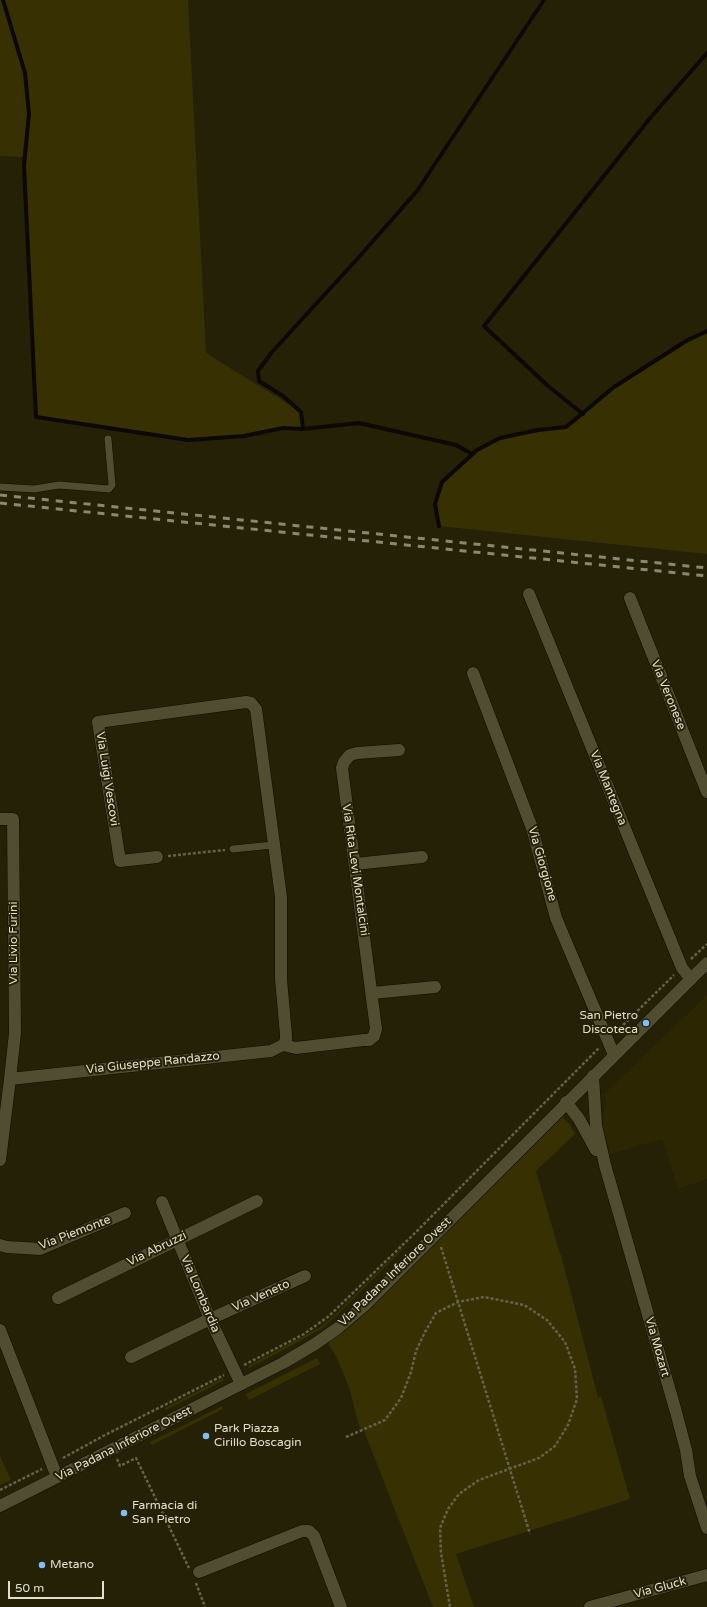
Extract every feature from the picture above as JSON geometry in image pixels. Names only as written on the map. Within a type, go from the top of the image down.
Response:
[{"type":"street","name":"Via Mantegna","points":[[530,594],[682,968],[691,979]]},
{"type":"street","name":"Via Veronese","points":[[630,598],[707,792]]},
{"type":"street","name":"Via Giorgione","points":[[473,673],[532,828],[556,918],[614,1055]]},
{"type":"street","name":"Via Luigi Vescovi","points":[[158,857],[120,861],[98,722],[246,702],[251,703],[256,709],[281,897],[281,979],[286,1035],[286,1040],[283,1045]]},
{"type":"street","name":"Via Rita Levi Montalcini","points":[[374,1036],[376,1029],[372,993],[342,768],[344,762],[350,755],[357,752],[399,750]]},
{"type":"street","name":"Via Livio Furini","points":[[0,819],[13,819],[15,1033],[10,1079]]},
{"type":"street","points":[[355,864],[422,857]]},
{"type":"street","name":"Via Padana Inferiore Ovest","points":[[0,1506],[300,1354],[338,1328],[365,1305],[566,1102],[707,963]]},
{"type":"street","points":[[372,993],[435,987]]},
{"type":"street","name":"Via Giuseppe Randazzo","points":[[10,1079],[271,1051],[283,1045],[296,1048],[369,1040],[374,1036]]},
{"type":"street","name":"Via Mozart","points":[[593,1076],[596,1124],[605,1165],[680,1427],[686,1450],[690,1476],[707,1528]]},
{"type":"street","points":[[0,1160],[10,1079]]},
{"type":"street","name":"Via Mozart","points":[[566,1102],[580,1119],[605,1165]]},
{"type":"street","name":"Via Abruzzi","points":[[58,1298],[257,1201]]},
{"type":"street","name":"Via Lombardia","points":[[162,1202],[210,1319],[241,1384]]},
{"type":"street","name":"Via Piemonte","points":[[0,1245],[7,1247],[40,1249],[125,1213]]},
{"type":"street","name":"Via Veneto","points":[[131,1357],[305,1276]]},
{"type":"street","points":[[0,1330],[57,1478]]},
{"type":"street","points":[[195,1576],[302,1531],[308,1532],[314,1536],[340,1607]]},
{"type":"street","name":"Via Gluck","points":[[590,1607],[707,1575]]},
{"type":"lane","points":[[0,487],[34,488],[59,485],[109,489],[112,485],[108,439]]},
{"type":"lane","points":[[233,849],[273,845]]},
{"type":"path","points":[[158,857],[233,849]]},
{"type":"path","points":[[0,1490],[304,1334],[329,1316],[707,944]]},
{"type":"path","points":[[436,1233],[530,1534]]},
{"type":"path","points":[[346,1437],[385,1420],[401,1398],[411,1372],[416,1352],[436,1313],[458,1302],[484,1297],[524,1305],[547,1320],[565,1342],[575,1369],[577,1399],[568,1425],[555,1446],[539,1458],[479,1480],[460,1494],[448,1509],[440,1528],[441,1553],[450,1607]]},
{"type":"path","points":[[112,1449],[120,1466],[136,1458],[164,1520],[195,1576],[205,1607]]},
{"type":"shaded area","points":[[0,0],[188,0],[206,353],[301,412],[303,429],[283,428],[244,436],[188,440],[36,417],[26,235],[24,157],[0,156]]},
{"type":"shaded area","points":[[707,331],[707,554],[439,526],[435,504],[442,482],[472,454],[500,438],[538,430],[566,427],[614,387],[686,341]]},
{"type":"shaded area","points":[[707,995],[707,1179],[678,1189],[662,1139],[610,1154],[603,1126],[606,1098],[603,1095]]},
{"type":"shaded area","points":[[562,1117],[570,1125],[575,1134],[536,1171],[561,1255],[598,1397],[601,1396],[630,1499],[456,1554],[474,1607],[433,1607],[364,1431],[359,1426],[349,1387],[336,1356],[329,1345],[329,1341],[355,1322]]},
{"type":"shaded area","points":[[402,1248],[403,1249],[337,1315],[322,1328],[249,1368],[248,1366],[322,1326]]},
{"type":"shaded area","points":[[317,1358],[320,1364],[249,1400],[246,1394]]},
{"type":"shaded area","points":[[223,1378],[224,1380],[166,1410],[165,1408]]},
{"type":"shaded area","points":[[222,1406],[223,1409],[152,1445],[150,1442]]},
{"type":"shaded area","points":[[0,1456],[11,1480],[0,1485]]},
{"type":"waterway","points":[[3,0],[25,73],[29,114],[24,165],[36,417],[188,440],[244,436],[283,428],[303,429]]},
{"type":"waterway","points":[[472,454],[456,445],[359,423],[303,429],[301,412],[283,396],[259,381],[258,371],[272,352],[417,191],[544,0]]},
{"type":"waterway","points":[[583,414],[548,386],[484,326],[651,117],[707,53]]},
{"type":"waterway","points":[[439,526],[435,504],[442,482],[477,450],[500,438],[538,430],[566,427],[614,387],[686,341],[707,331]]},
{"type":"railway","points":[[0,495],[707,568]]},
{"type":"railway","points":[[0,503],[707,576]]},
{"type":"place","name":"San Pietro Discoteca","points":[[646,1023]]},
{"type":"place","name":"Park Piazza Cirillo Boscagin","points":[[206,1436]]},
{"type":"place","name":"Farmacia di San Pietro","points":[[124,1513]]},
{"type":"place","name":"Metano","points":[[42,1565]]}]
